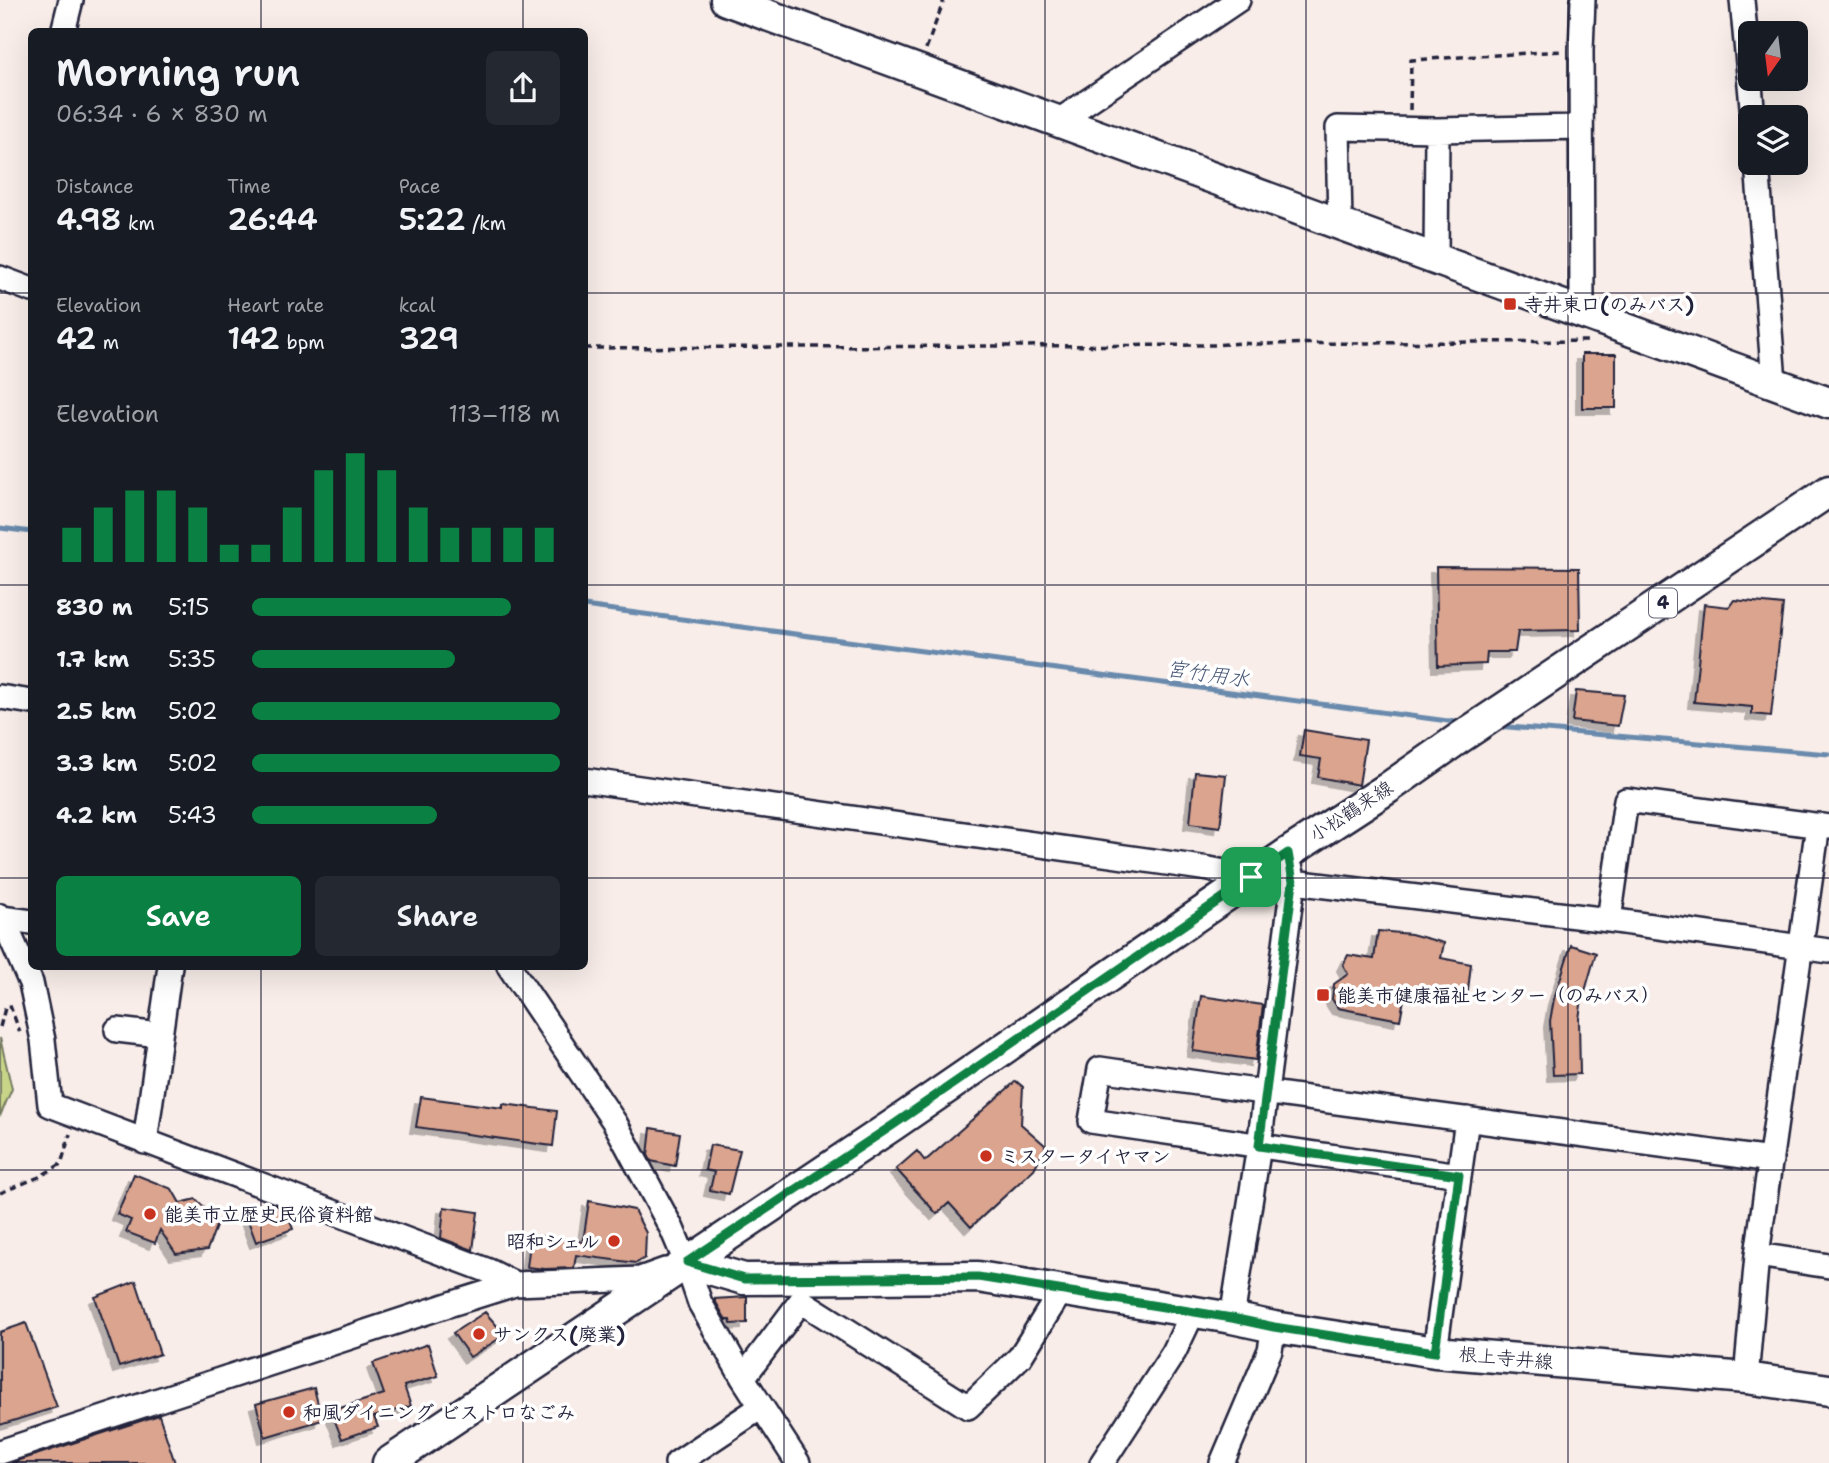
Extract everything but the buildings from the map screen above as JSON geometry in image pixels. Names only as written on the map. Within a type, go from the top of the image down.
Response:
[{"type":"main road","points":[[726,0],[1436,259],[1592,328],[1774,382],[1829,403]]},
{"type":"main road","name":"小松鶴来線","points":[[388,1463],[893,1125],[1251,877],[1829,491]]},
{"type":"main road","name":"根上寺井線","points":[[687,1262],[744,1279],[978,1277],[1435,1352],[1746,1378],[1829,1390]]},
{"type":"street","points":[[64,28],[71,0]]},
{"type":"street","points":[[1057,122],[1238,0]]},
{"type":"street","points":[[1583,0],[1583,305],[1592,328]]},
{"type":"street","points":[[1742,0],[1752,105]]},
{"type":"street","points":[[1340,224],[1338,128],[1437,130],[1581,127]]},
{"type":"street","points":[[1436,259],[1437,130]]},
{"type":"street","points":[[1758,175],[1774,382]]},
{"type":"street","points":[[0,278],[28,288]]},
{"type":"street","points":[[0,697],[28,701]]},
{"type":"street","points":[[588,781],[1251,877]]},
{"type":"street","points":[[1609,920],[1626,800],[1823,826],[1801,946],[1770,1160],[1757,1255],[1746,1378]]},
{"type":"street","points":[[1232,1318],[1259,1146],[1293,882],[1288,853]]},
{"type":"street","points":[[1293,882],[1609,920],[1829,951]]},
{"type":"street","points":[[1,917],[32,983],[43,1040],[50,1105],[489,1271],[516,1284]]},
{"type":"street","points":[[1,917],[28,921]]},
{"type":"street","points":[[145,1142],[169,970]]},
{"type":"street","points":[[512,970],[615,1123],[672,1229],[687,1262],[700,1303],[743,1378],[799,1463]]},
{"type":"street","points":[[117,1030],[160,1035]]},
{"type":"street","points":[[1459,1175],[1091,1121],[1100,1069],[1265,1094],[1770,1160]]},
{"type":"street","points":[[1435,1352],[1467,1119]]},
{"type":"street","points":[[1757,1255],[1829,1266]]},
{"type":"street","points":[[0,1452],[516,1284],[640,1279],[687,1262]]},
{"type":"street","points":[[743,1378],[801,1301],[968,1407],[1020,1357],[1061,1291]]},
{"type":"street","points":[[1102,1463],[1174,1352],[1193,1312]]},
{"type":"street","points":[[1222,1463],[1270,1350],[1274,1327]]},
{"type":"street","points":[[677,1463],[761,1407]]},
{"type":"path","points":[[918,70],[944,0]]},
{"type":"path","points":[[1409,130],[1411,60],[1581,50]]},
{"type":"path","points":[[588,348],[1215,345],[1592,328]]},
{"type":"path","points":[[0,1193],[39,1177],[61,1164],[76,1115]]},
{"type":"green space","points":[[0,1038],[12,1089],[0,1116]]},
{"type":"waterway","name":"宮竹用水","points":[[0,528],[28,532]]},
{"type":"waterway","name":"宮竹用水","points":[[588,607],[1463,723]]},
{"type":"waterway","name":"宮竹用水","points":[[1497,726],[1829,754]]},
{"type":"place","name":"寺井東口(のみバス)","points":[[1510,304]]},
{"type":"place","name":"能美市健康福祉センター（のみバス）","points":[[1323,995]]},
{"type":"place","name":"ミスタータイヤマン","points":[[986,1156]]},
{"type":"place","name":"能美市立歴史民俗資料館","points":[[150,1214]]},
{"type":"place","name":"昭和シェル","points":[[614,1241]]},
{"type":"place","name":"サンクス(廃業)","points":[[479,1334]]},
{"type":"place","name":"和風ダイニング ビストロなごみ","points":[[289,1412]]},
{"type":"route","points":[[1288,853],[1293,882],[1259,1146],[1459,1175],[1435,1352],[978,1277],[744,1279],[687,1262],[893,1125],[1251,877],[1288,853]]}]
